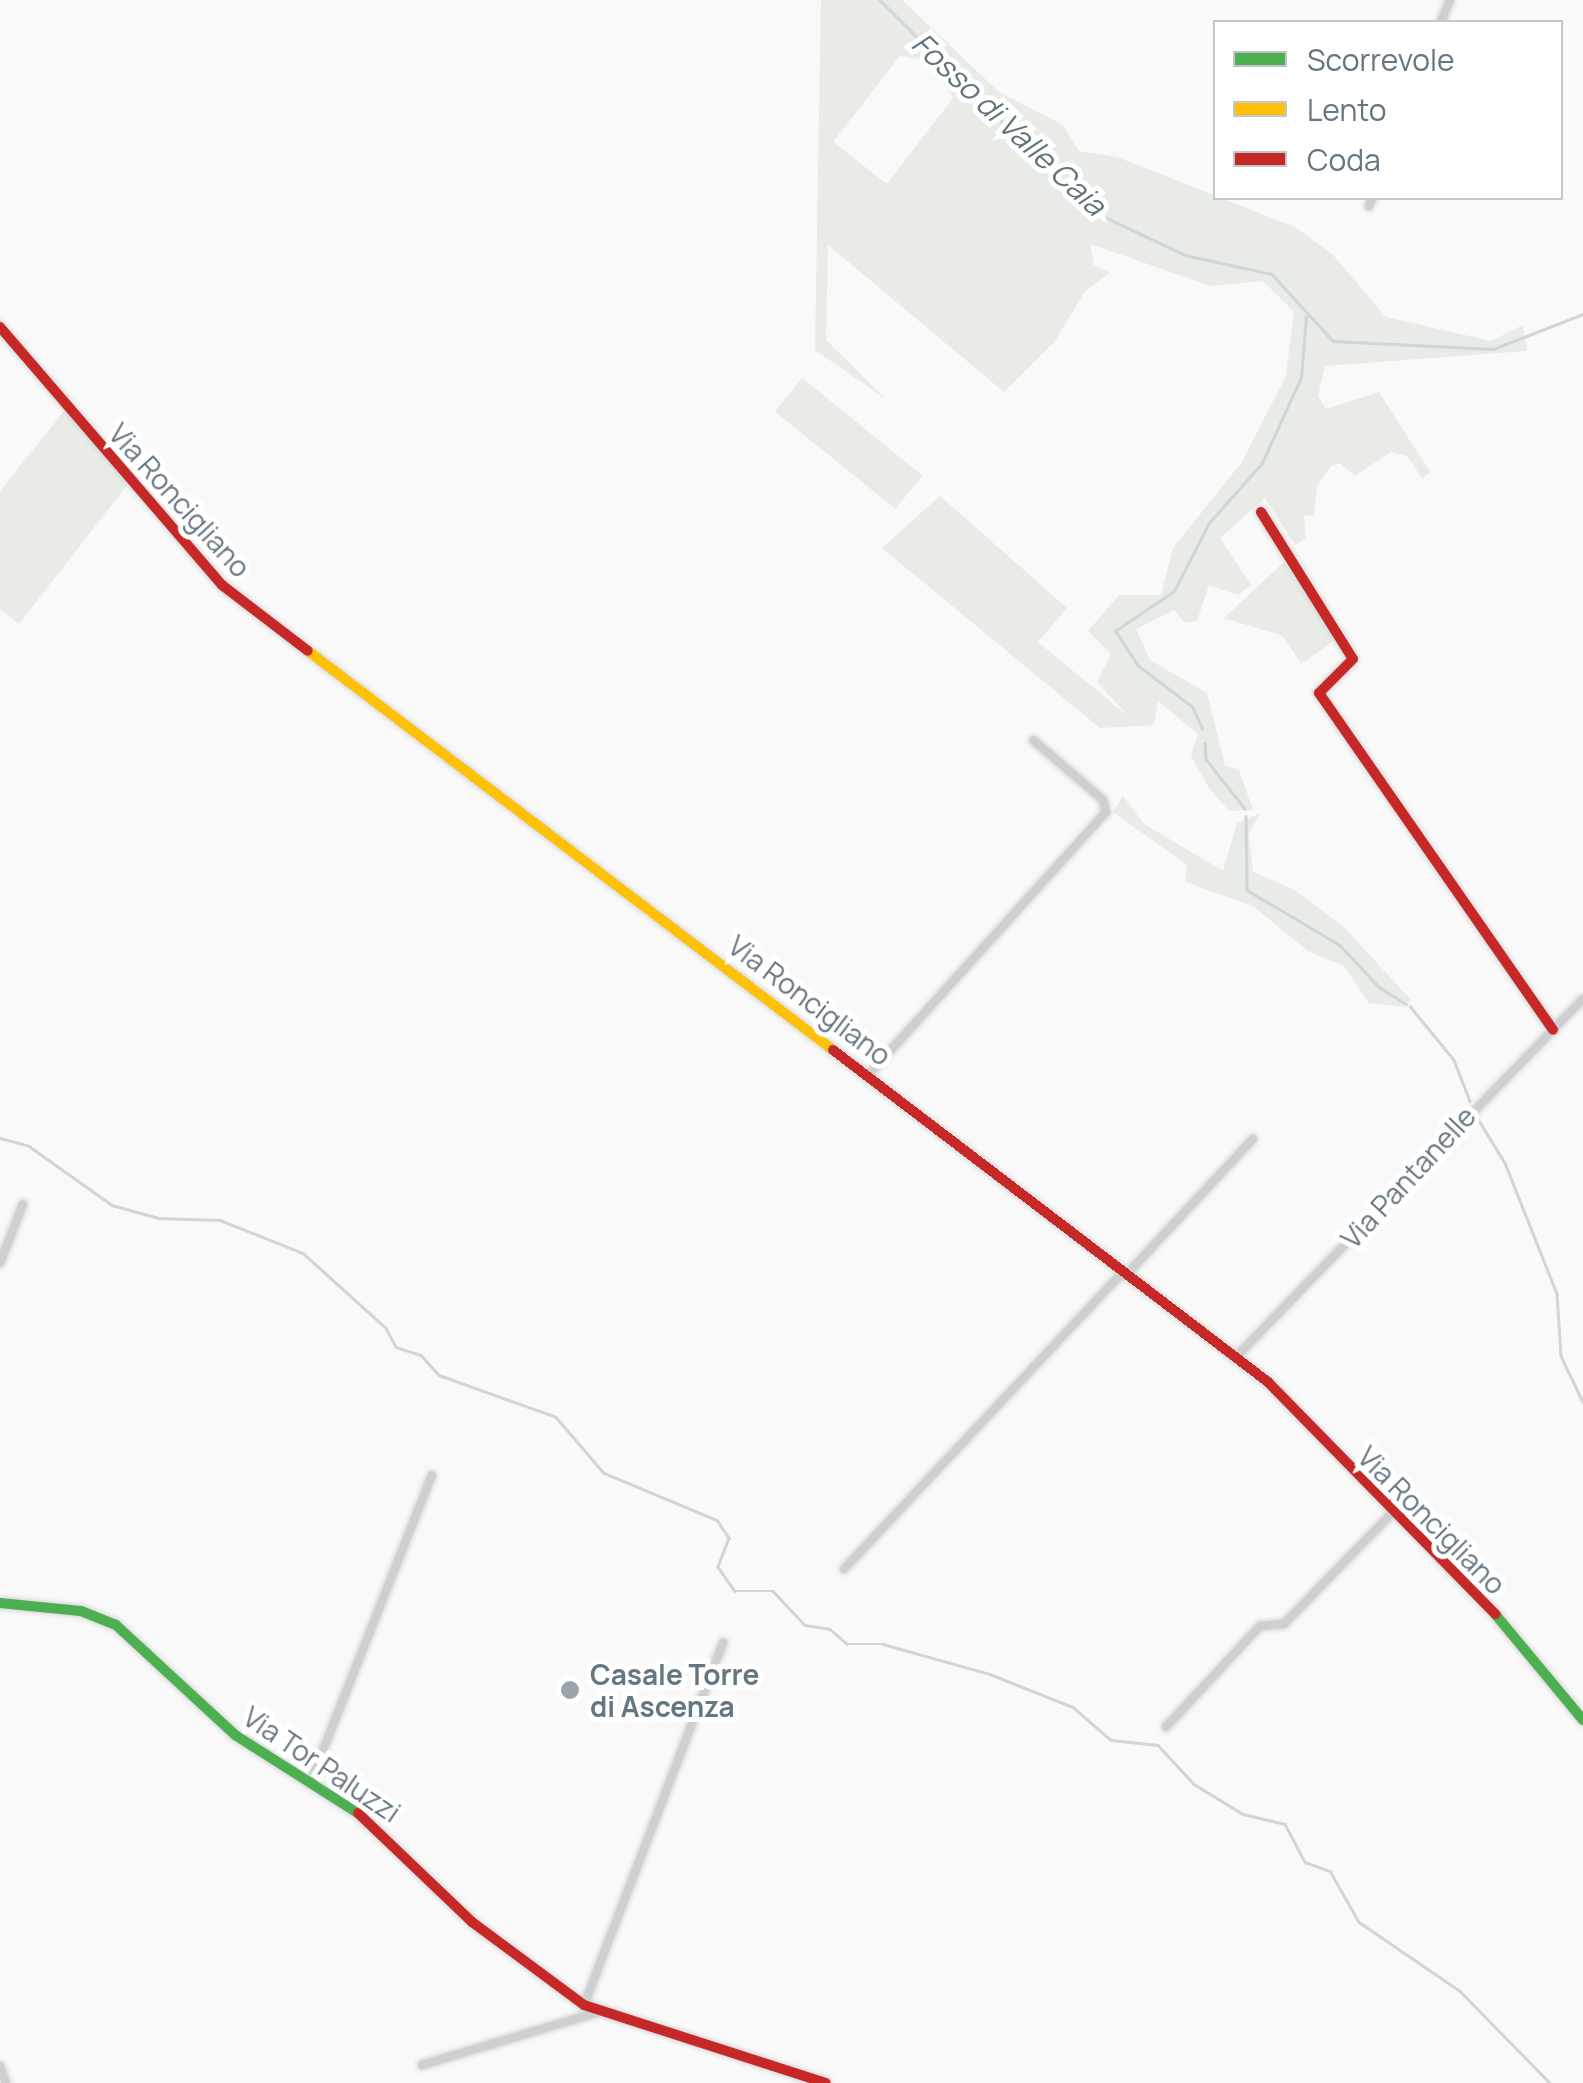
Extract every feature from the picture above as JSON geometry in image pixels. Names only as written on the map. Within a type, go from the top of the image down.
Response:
[{"type":"street","name":"Via Roncigliano","points":[[0,327],[222,585],[871,1072],[1290,1402],[1392,1512],[1514,1634],[1583,1720]]},
{"type":"street","points":[[1261,512],[1353,659],[1319,693],[1553,1030]]},
{"type":"street","points":[[871,1072],[1106,812],[1099,796],[1032,740]]},
{"type":"street","name":"Via Pantanelle","points":[[1236,1358],[1583,998]]},
{"type":"street","points":[[844,1569],[1252,1139]]},
{"type":"street","points":[[0,1262],[23,1204]]},
{"type":"street","points":[[310,1783],[432,1475]]},
{"type":"street","points":[[1166,1727],[1260,1626],[1286,1622],[1392,1512]]},
{"type":"street","name":"Via Tor Paluzzi","points":[[0,1603],[111,1622],[235,1735],[391,1836],[472,1922],[584,2005],[826,2083]]},
{"type":"street","points":[[584,2005],[723,1643]]},
{"type":"street","points":[[422,2065],[599,2012]]},
{"type":"street","points":[[0,2066],[6,2083]]},
{"type":"shaded area","points":[[821,0],[902,0],[999,92],[1063,125],[1079,151],[1117,157],[1213,195],[1213,200],[1226,200],[1295,227],[1333,255],[1386,317],[1491,341],[1523,325],[1527,351],[1325,366],[1318,396],[1326,409],[1379,392],[1430,472],[1422,478],[1407,456],[1391,452],[1355,476],[1340,463],[1331,466],[1317,486],[1314,516],[1304,515],[1306,538],[1295,545],[1265,498],[1220,538],[1251,585],[1238,595],[1209,585],[1197,621],[1185,623],[1174,610],[1136,629],[1150,660],[1207,693],[1225,765],[1239,770],[1253,810],[1229,811],[1209,788],[1191,756],[1198,734],[1158,701],[1154,725],[1100,728],[882,548],[940,496],[1067,608],[1038,642],[1129,717],[1097,682],[1111,654],[1088,631],[1119,595],[1161,595],[1173,548],[1242,462],[1286,376],[1294,312],[1263,281],[1211,286],[1090,244],[1094,265],[1110,273],[1086,290],[1055,341],[1004,392],[828,245],[826,340],[887,400],[815,350]],"holes":[[[900,56],[928,61],[953,98],[887,184],[833,142]]]},
{"type":"shaded area","points":[[802,378],[922,476],[895,509],[775,411]]},
{"type":"shaded area","points":[[65,410],[128,484],[19,624],[0,609],[0,491]]},
{"type":"shaded area","points":[[1284,562],[1335,640],[1301,664],[1283,636],[1224,618]]},
{"type":"shaded area","points":[[1123,796],[1144,824],[1223,871],[1237,823],[1260,814],[1249,833],[1253,872],[1295,890],[1344,927],[1411,1000],[1405,1007],[1369,1003],[1344,966],[1309,952],[1253,906],[1185,882],[1187,865],[1113,812]]},
{"type":"waterway","name":"Fosso di Valle Caia","points":[[880,0],[1092,211],[1185,255],[1272,274],[1333,341],[1493,349],[1583,314]]},
{"type":"waterway","points":[[1202,729],[1192,707],[1138,666],[1115,631],[1174,591],[1209,523],[1262,463],[1301,377],[1306,317]]},
{"type":"waterway","points":[[1205,743],[1206,759],[1245,809]]},
{"type":"waterway","points":[[1246,816],[1247,890],[1340,945],[1379,987],[1406,1004]]},
{"type":"waterway","points":[[1410,1006],[1454,1060],[1470,1101]]},
{"type":"waterway","points":[[1475,1114],[1505,1163],[1557,1294],[1561,1356],[1583,1402]]},
{"type":"waterway","points":[[0,1138],[29,1146],[112,1205],[159,1218],[220,1220],[303,1253],[386,1328],[396,1347],[421,1355],[439,1375],[556,1417],[604,1473],[717,1520],[729,1538],[718,1567],[735,1591],[773,1591],[805,1625],[830,1629],[847,1644],[883,1644],[990,1674],[1073,1707],[1111,1740],[1158,1745],[1194,1784],[1243,1814],[1285,1824],[1305,1862],[1330,1871],[1359,1922],[1460,1991],[1550,2083]]},
{"type":"traffic: fast","points":[[0,1603],[81,1611],[116,1625],[235,1735],[358,1813]]},
{"type":"traffic: fast","points":[[1495,1614],[1583,1720]]},
{"type":"traffic: slow","points":[[308,651],[833,1050]]},
{"type":"traffic: jam","points":[[0,327],[222,585],[308,651]]},
{"type":"traffic: jam","points":[[1261,512],[1353,659],[1319,693],[1553,1030]]},
{"type":"traffic: jam","points":[[833,1050],[1268,1382],[1495,1614]]},
{"type":"traffic: jam","points":[[358,1813],[472,1922],[584,2005],[826,2083]]},
{"type":"place","name":"Casale Torre di Ascenza","points":[[570,1690]]}]
